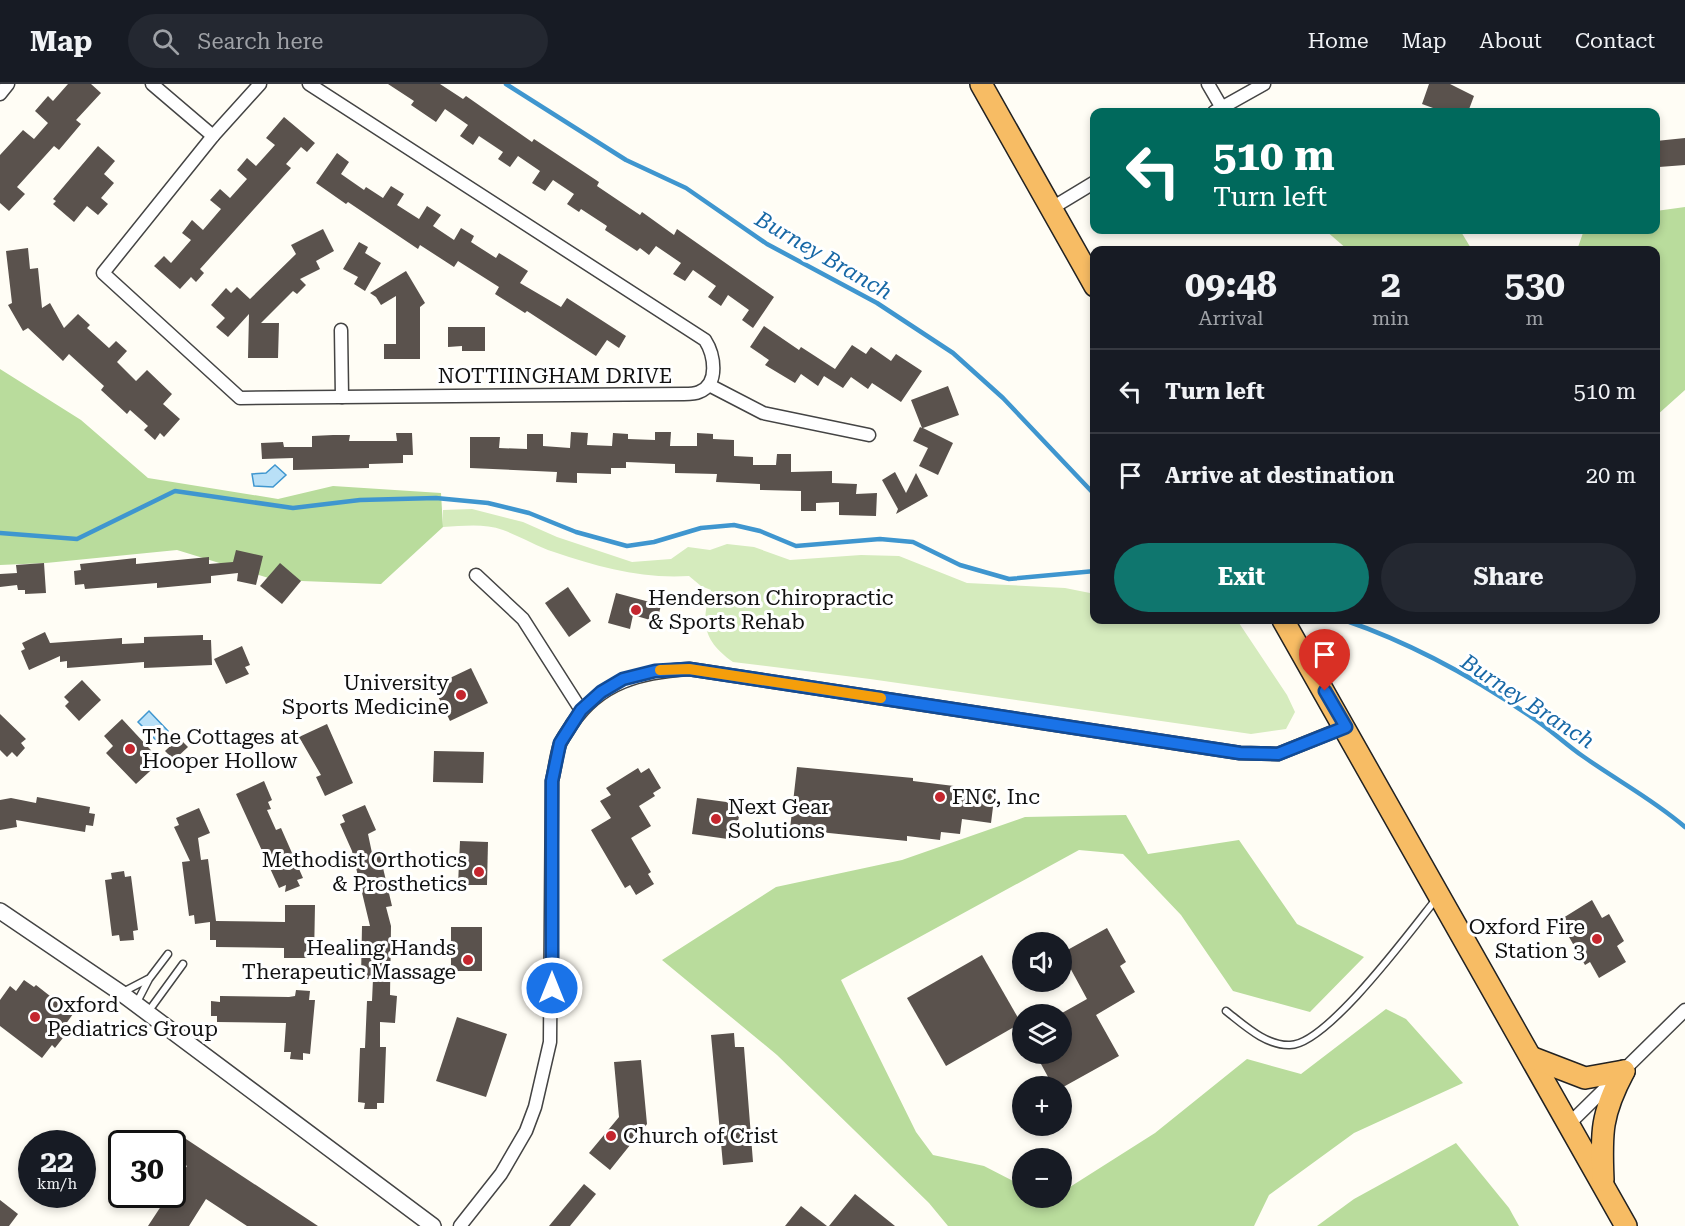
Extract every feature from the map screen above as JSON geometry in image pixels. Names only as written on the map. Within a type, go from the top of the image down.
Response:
[{"type":"highway","points":[[981,84],[1090,277]]},
{"type":"highway","points":[[1285,624],[1346,727],[1626,1226]]},
{"type":"highway","points":[[1533,1058],[1585,1078],[1624,1071]]},
{"type":"highway","points":[[1603,1184],[1603,1120],[1608,1100],[1624,1071]]},
{"type":"street","points":[[0,94],[8,84]]},
{"type":"street","points":[[153,84],[213,136]]},
{"type":"street","name":"NOTTIINGHAM DRIVE","points":[[260,84],[213,136],[103,273],[240,398],[684,394],[699,392],[709,385]]},
{"type":"street","points":[[309,84],[705,340],[710,348],[714,368],[709,385],[763,412],[869,435]]},
{"type":"street","points":[[1208,84],[1217,108]]},
{"type":"street","points":[[1222,108],[1264,84]]},
{"type":"street","points":[[1052,208],[1090,185]]},
{"type":"street","points":[[341,330],[342,397]]},
{"type":"street","points":[[477,575],[524,619],[581,710]]},
{"type":"street","points":[[460,1226],[501,1174],[526,1131],[543,1076],[550,1042],[552,1007],[552,781],[560,743],[581,710],[601,692],[623,679],[655,671],[689,669],[1240,753],[1278,754],[1346,727]]},
{"type":"street","points":[[0,911],[122,993],[434,1226]]},
{"type":"street","points":[[1570,1124],[1685,1010]]},
{"type":"lane","points":[[1226,1011],[1250,1031],[1271,1041],[1291,1046],[1309,1038],[1350,1004],[1439,896]]},
{"type":"lane","points":[[142,1008],[149,979],[168,954]]},
{"type":"lane","points":[[142,1008],[183,964]]},
{"type":"lane","points":[[122,993],[149,979]]},
{"type":"green space","points":[[1685,207],[1685,390],[1660,412],[1660,246],[1578,246],[1583,234],[1660,234],[1660,210]]},
{"type":"green space","points":[[1330,234],[1462,234],[1470,246],[1343,246]]},
{"type":"green space","points":[[0,369],[81,420],[148,478],[278,499],[333,486],[441,493],[443,527],[381,584],[275,580],[177,550],[46,563],[0,565]]},
{"type":"green space","points":[[472,509],[523,522],[557,537],[632,562],[671,559],[688,547],[710,550],[727,544],[754,547],[790,560],[861,555],[899,556],[967,583],[1065,588],[1090,593],[1090,624],[1240,624],[1287,695],[1295,712],[1286,729],[1251,734],[870,679],[733,662],[716,647],[707,631],[705,622],[711,590],[701,586],[689,576],[654,576],[604,567],[554,552],[509,532],[488,526],[443,527],[443,510]]},
{"type":"green space","points":[[1126,815],[1148,854],[1239,840],[1297,924],[1364,957],[1310,1012],[1233,991],[1181,915],[1123,854],[1079,850],[841,980],[916,1132],[933,1155],[984,1166],[1012,1180],[1012,1208],[1072,1208],[1072,1186],[1155,1133],[1247,1059],[1301,1074],[1386,1009],[1406,1019],[1463,1083],[1354,1133],[1269,1195],[1254,1226],[948,1226],[929,1203],[777,1055],[662,960],[776,887],[902,860],[1025,817]]},
{"type":"green space","points":[[1456,1143],[1509,1208],[1519,1226],[1317,1226],[1354,1199]]},
{"type":"water","points":[[275,465],[286,475],[273,487],[254,486],[252,474],[266,473]]},
{"type":"water","points":[[149,711],[168,731],[157,741],[138,722]]},
{"type":"building","points":[[68,84],[91,84],[101,93],[76,120],[81,124],[59,150],[54,146],[17,187],[25,194],[9,211],[0,203],[0,155],[23,130],[34,139],[48,123],[35,111],[48,96],[53,101]]},
{"type":"building","points":[[388,84],[440,84],[463,99],[466,96],[532,142],[534,139],[599,182],[597,186],[640,215],[642,212],[674,235],[677,229],[774,297],[753,328],[742,320],[749,310],[728,295],[721,306],[708,297],[716,286],[693,270],[685,281],[673,274],[681,263],[656,246],[649,255],[640,248],[637,251],[605,230],[607,226],[581,209],[579,212],[567,204],[574,194],[553,180],[545,191],[532,183],[540,171],[518,156],[510,167],[498,159],[503,152],[479,136],[473,145],[460,136],[468,125],[445,109],[436,122],[411,105],[414,101]]},
{"type":"building","points":[[1429,84],[1450,84],[1474,96],[1470,108],[1433,108],[1422,104]]},
{"type":"building","points":[[284,117],[315,143],[307,152],[301,147],[286,164],[291,168],[200,269],[204,273],[196,282],[191,277],[180,289],[154,266],[164,256],[171,263],[191,240],[182,233],[192,220],[203,230],[221,209],[210,200],[220,189],[230,198],[247,179],[237,170],[247,158],[256,166],[275,145],[266,138]]},
{"type":"building","points":[[1685,138],[1685,165],[1660,167],[1660,141]]},
{"type":"building","points":[[98,146],[115,161],[104,174],[114,183],[101,198],[108,204],[98,215],[87,206],[74,222],[53,204],[56,201],[53,199]]},
{"type":"building","points":[[337,153],[349,162],[341,174],[364,190],[366,187],[383,198],[391,186],[404,194],[397,205],[419,219],[427,206],[441,215],[433,226],[454,240],[461,228],[474,236],[471,242],[496,258],[499,253],[528,271],[520,283],[561,307],[567,298],[626,336],[619,348],[607,340],[596,356],[527,311],[525,313],[495,294],[499,287],[458,261],[454,267],[420,245],[418,249],[348,202],[346,204],[316,183]]},
{"type":"building","points":[[323,229],[334,251],[316,261],[320,269],[300,279],[306,285],[297,294],[293,291],[261,323],[279,323],[278,358],[248,358],[249,314],[228,337],[216,327],[225,318],[211,305],[226,288],[231,293],[237,287],[250,299],[296,254],[291,245]]},
{"type":"building","points":[[359,242],[368,247],[365,253],[381,263],[365,291],[354,284],[358,277],[343,269]]},
{"type":"building","points":[[28,248],[30,269],[38,268],[42,308],[50,303],[64,328],[78,314],[90,325],[87,328],[109,348],[116,341],[127,351],[117,362],[136,381],[147,370],[172,394],[163,404],[180,419],[164,437],[160,433],[155,440],[144,430],[148,426],[130,410],[127,414],[101,390],[104,386],[69,354],[63,361],[28,328],[23,331],[8,305],[12,303],[6,251]]},
{"type":"building","points":[[406,271],[425,303],[420,307],[420,359],[384,359],[384,344],[396,344],[396,296],[381,305],[370,293]]},
{"type":"building","points":[[764,326],[799,350],[801,347],[835,369],[852,345],[866,354],[871,347],[891,361],[896,354],[922,371],[901,402],[872,383],[868,389],[851,377],[843,388],[824,376],[818,386],[801,374],[795,383],[765,365],[769,360],[750,347]]},
{"type":"building","points":[[448,327],[485,327],[485,351],[462,351],[462,346],[448,347]]},
{"type":"building","points":[[948,386],[959,415],[923,428],[953,443],[938,475],[919,466],[928,448],[913,441],[920,427],[922,428],[911,400]]},
{"type":"building","points":[[571,432],[588,433],[587,445],[612,446],[613,433],[628,434],[628,439],[655,440],[655,432],[671,432],[670,446],[697,446],[697,433],[713,434],[713,439],[734,440],[734,456],[753,457],[753,465],[776,465],[777,454],[791,454],[791,472],[832,471],[832,483],[857,484],[856,494],[877,493],[876,516],[839,515],[839,502],[816,503],[816,511],[801,511],[801,491],[760,490],[760,484],[716,482],[717,474],[675,473],[675,464],[626,462],[626,468],[611,468],[611,474],[577,473],[577,483],[556,482],[557,472],[470,468],[470,437],[500,437],[499,448],[527,449],[527,434],[543,434],[543,446],[570,448]]},
{"type":"building","points":[[396,433],[412,433],[413,455],[403,455],[403,463],[369,464],[369,468],[293,470],[293,458],[262,459],[261,443],[283,442],[284,447],[312,447],[312,436],[333,435],[350,435],[349,441],[397,441]]},
{"type":"building","points":[[895,472],[906,493],[916,473],[928,496],[896,514],[898,509],[882,480]]},
{"type":"building","points":[[236,550],[263,556],[256,585],[237,581],[238,573],[211,576],[211,583],[157,588],[157,583],[85,589],[84,584],[75,585],[74,571],[81,570],[80,564],[136,558],[136,564],[209,557],[209,564],[233,562]]},
{"type":"building","points":[[44,563],[46,593],[25,594],[25,590],[18,590],[17,585],[0,587],[0,574],[17,573],[16,565]]},
{"type":"building","points":[[280,563],[301,581],[282,604],[260,586]]},
{"type":"building","points":[[568,587],[591,621],[569,637],[545,603]]},
{"type":"building","name":"Henderson Chiropractic & Sports Rehab","points":[[616,593],[661,605],[657,622],[633,615],[630,629],[608,623]]},
{"type":"building","points":[[45,632],[50,643],[122,638],[122,644],[144,643],[144,637],[203,635],[203,640],[211,640],[212,665],[144,668],[144,662],[67,668],[67,661],[60,662],[60,656],[29,670],[21,651],[25,649],[22,643]]},
{"type":"building","points":[[242,646],[250,665],[245,667],[249,674],[226,684],[214,659]]},
{"type":"building","name":"University Sports Medicine","points":[[471,668],[488,703],[450,721],[433,686]]},
{"type":"building","points":[[82,680],[101,700],[79,721],[65,706],[69,702],[64,697]]},
{"type":"building","points":[[0,714],[26,739],[21,743],[25,748],[17,757],[12,752],[7,757],[0,750]]},
{"type":"building","name":"The Cottages at Hooper Hollow","points":[[122,719],[161,761],[136,784],[106,753],[113,746],[104,736]]},
{"type":"building","points":[[327,724],[353,783],[325,796],[316,777],[321,775],[299,737]]},
{"type":"building","points":[[179,738],[188,747],[174,760],[165,751]]},
{"type":"building","points":[[434,751],[484,752],[483,783],[433,782]]},
{"type":"building","points":[[797,767],[913,778],[913,781],[995,791],[991,823],[962,819],[960,834],[941,832],[940,840],[907,836],[907,841],[790,829]]},
{"type":"building","points":[[638,768],[641,773],[649,768],[661,788],[653,793],[655,796],[639,806],[651,826],[631,838],[651,872],[648,874],[654,884],[636,895],[630,885],[625,888],[591,830],[611,818],[600,801],[611,795],[606,788]]},
{"type":"building","points":[[264,781],[272,800],[268,802],[271,809],[267,810],[276,830],[281,828],[303,878],[297,880],[300,886],[285,892],[286,885],[279,888],[236,794]]},
{"type":"building","points":[[37,797],[90,807],[89,813],[95,814],[93,826],[86,825],[85,832],[16,820],[17,827],[0,830],[0,800],[11,798],[36,803]]},
{"type":"building","name":"Next Gear Solutions","points":[[697,798],[741,804],[735,840],[692,834]]},
{"type":"building","points":[[365,805],[376,830],[368,834],[372,853],[379,851],[392,906],[386,907],[391,926],[390,995],[397,996],[395,1023],[380,1022],[380,1047],[386,1047],[384,1103],[377,1103],[377,1109],[364,1109],[365,1103],[358,1102],[360,1048],[365,1048],[367,1001],[372,1001],[373,979],[361,979],[362,926],[370,926],[352,851],[340,824],[345,822],[342,815]]},
{"type":"building","points":[[199,808],[210,833],[198,838],[201,860],[208,859],[216,921],[285,922],[285,905],[315,905],[314,958],[284,958],[284,948],[216,947],[216,940],[210,940],[210,922],[195,924],[194,915],[189,916],[182,862],[190,861],[174,827],[179,825],[176,818]]},
{"type":"building","points":[[460,841],[488,842],[487,885],[458,885]]},
{"type":"building","points":[[124,871],[125,877],[131,876],[138,930],[133,931],[134,940],[120,941],[119,935],[112,936],[105,880],[112,879],[111,873]]},
{"type":"building","name":"Oxford Fire Station 3","points":[[1592,900],[1602,918],[1609,914],[1624,941],[1617,946],[1626,962],[1599,978],[1590,962],[1585,965],[1569,937],[1573,934],[1563,918]]},
{"type":"building","points":[[451,927],[482,927],[482,971],[451,971]]},
{"type":"building","points":[[1107,928],[1126,962],[1120,966],[1135,992],[1096,1015],[1119,1056],[1072,1082],[1072,1076],[1048,1076],[1041,1064],[1072,1064],[1072,1007],[1087,999],[1072,971],[1072,947]]},
{"type":"building","points":[[982,955],[1012,1007],[1012,1028],[946,1066],[907,998]]},
{"type":"building","name":"Oxford Pediatrics Group","points":[[24,980],[34,987],[36,985],[73,1014],[65,1025],[70,1029],[55,1048],[52,1045],[42,1058],[0,1026],[0,1000],[10,986],[16,991]]},
{"type":"building","points":[[296,990],[310,991],[309,1000],[315,1000],[310,1054],[303,1053],[303,1060],[290,1059],[291,1052],[284,1052],[286,1023],[217,1022],[217,1016],[211,1016],[211,1001],[220,1002],[220,996],[289,997],[295,996]]},
{"type":"building","points":[[457,1017],[507,1034],[486,1097],[436,1081]]},
{"type":"building","points":[[734,1033],[735,1047],[744,1047],[753,1162],[723,1165],[711,1035]]},
{"type":"building","points":[[641,1060],[647,1124],[610,1170],[589,1153],[619,1117],[614,1062]]},
{"type":"building","points":[[186,1139],[318,1226],[247,1226],[206,1199],[189,1226],[148,1226],[160,1208],[186,1208]]},
{"type":"building","points":[[584,1184],[596,1194],[570,1226],[549,1226]]},
{"type":"building","points":[[855,1194],[895,1226],[829,1226]]},
{"type":"building","points":[[0,1200],[18,1214],[9,1226],[0,1226]]},
{"type":"building","points":[[801,1206],[827,1226],[785,1226]]},
{"type":"waterway","name":"Burney Branch","points":[[506,84],[626,160],[686,188],[767,244],[877,303],[953,353],[1003,398],[1090,490]]},
{"type":"waterway","points":[[0,533],[77,539],[175,491],[293,508],[360,500],[436,498],[488,503],[529,513],[576,532],[627,546],[654,542],[701,528],[734,525],[760,531],[796,546],[880,539],[913,542],[960,565],[1009,579],[1090,571]]},
{"type":"waterway","name":"Burney Branch","points":[[1355,624],[1416,650],[1486,688],[1537,721],[1577,752],[1648,799],[1685,827]]},
{"type":"slow traffic","points":[[660,670],[689,669],[881,698]]},
{"type":"place","name":"Henderson Chiropractic & Sports Rehab","points":[[636,610]]},
{"type":"place","name":"University Sports Medicine","points":[[461,695]]},
{"type":"place","name":"The Cottages at Hooper Hollow","points":[[130,749]]},
{"type":"place","name":"FNC, Inc","points":[[940,797]]},
{"type":"place","name":"Next Gear Solutions","points":[[716,819]]},
{"type":"place","name":"Methodist Orthotics & Prosthetics","points":[[479,872]]},
{"type":"place","name":"Oxford Fire Station 3","points":[[1597,939]]},
{"type":"place","name":"Healing Hands Therapeutic Massage","points":[[468,960]]},
{"type":"place","name":"Oxford Pediatrics Group","points":[[35,1017]]},
{"type":"place","name":"Church of Crist","points":[[611,1136]]},
{"type":"route","points":[[552,988],[552,781],[560,743],[581,710],[601,692],[623,679],[655,671],[689,669],[1240,753],[1278,754],[1346,727],[1325,691]]}]
